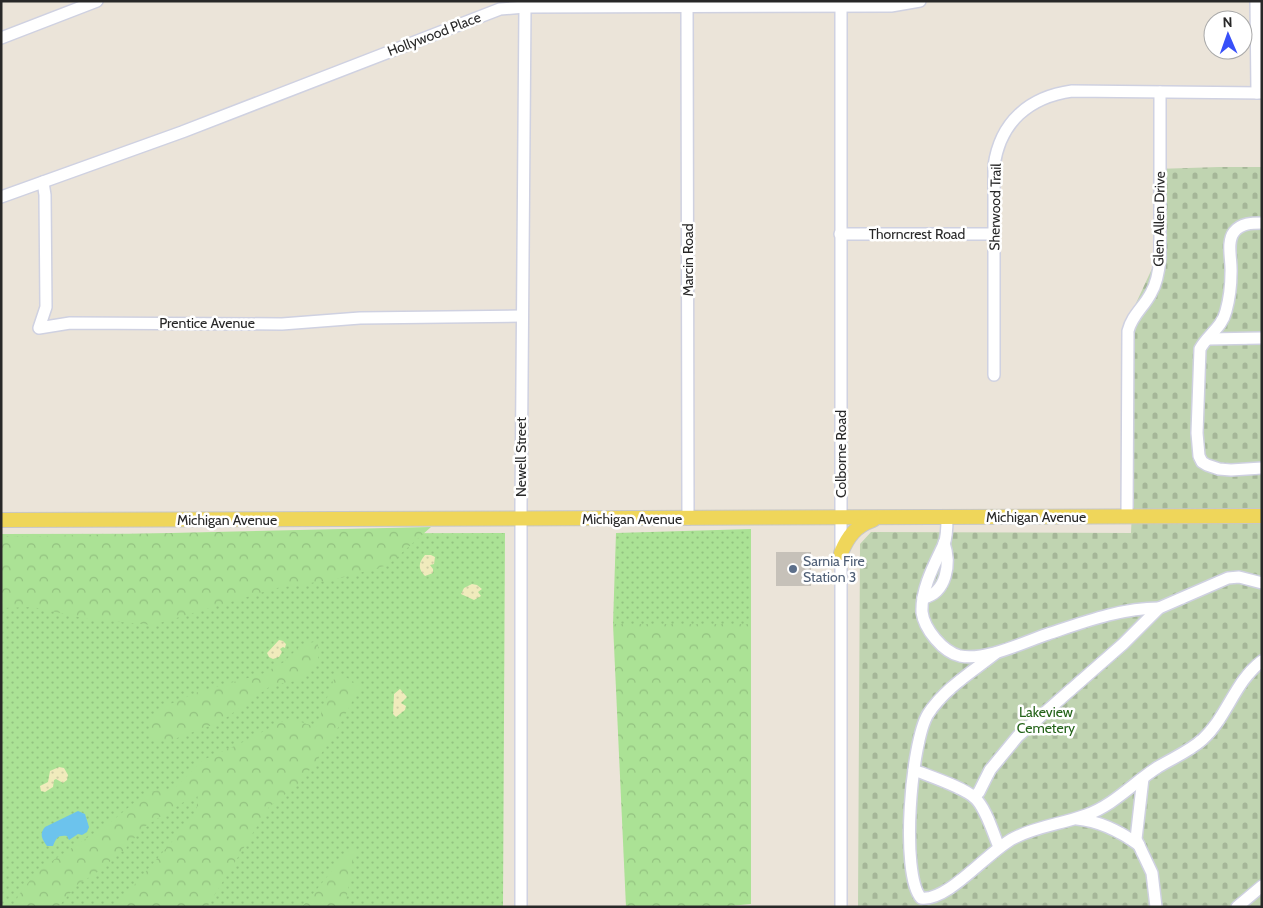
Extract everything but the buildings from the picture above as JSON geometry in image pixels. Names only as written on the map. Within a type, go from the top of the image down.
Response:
[{"type":"main road","name":"Michigan Avenue","points":[[1,520],[521,520],[1262,516]]},
{"type":"main road","points":[[841,554],[846,541],[853,531],[864,523],[877,518]]},
{"type":"street","points":[[1,38],[97,1]]},
{"type":"street","name":"Hollywood Place","points":[[1,197],[182,132],[492,12],[507,8],[687,4],[841,4],[891,6],[920,1]]},
{"type":"street","points":[[1256,1],[1259,93]]},
{"type":"street","name":"Marcin Road","points":[[687,4],[688,519]]},
{"type":"street","name":"Colborne Road","points":[[841,4],[841,907]]},
{"type":"street","name":"Newell Street","points":[[521,907],[521,520],[525,7]]},
{"type":"street","name":"Sherwood Trail","points":[[994,375],[993,179],[995,155],[1000,140],[1011,123],[1025,109],[1041,99],[1072,91],[1259,93]]},
{"type":"street","name":"Glen Allen Drive","points":[[1127,516],[1128,331],[1133,317],[1152,292],[1160,258],[1160,92]]},
{"type":"street","name":"Prentice Avenue","points":[[43,182],[46,195],[46,307],[39,328],[70,323],[282,324],[360,318],[522,316]]},
{"type":"street","points":[[1262,223],[1242,225],[1232,234],[1230,239],[1231,274],[1226,312],[1220,325],[1200,349],[1197,434],[1198,456],[1207,465],[1231,470],[1262,468]]},
{"type":"street","name":"Thorncrest Road","points":[[840,234],[994,234]]},
{"type":"street","points":[[1208,339],[1262,338]]},
{"type":"street","points":[[947,518],[944,543],[938,554],[923,598],[922,614],[928,630],[947,649],[959,656],[996,653],[1097,618],[1142,608],[1158,608]]},
{"type":"street","points":[[974,797],[979,792],[990,770],[1018,736],[1123,644],[1158,608],[1228,578],[1240,577],[1262,583]]},
{"type":"street","points":[[996,653],[959,680],[945,693],[928,715],[920,732],[910,809],[911,871],[916,893],[920,898],[927,899],[947,890],[999,847],[1014,838],[1033,830],[1085,816],[1109,804],[1156,768],[1201,741],[1220,719],[1242,682],[1262,661]]},
{"type":"street","points":[[959,656],[961,665],[959,680]]},
{"type":"street","points":[[914,770],[958,788],[974,797],[999,847]]},
{"type":"street","points":[[1143,778],[1136,831],[1139,845],[1152,873],[1156,907]]},
{"type":"street","points":[[1073,818],[1093,822],[1121,834],[1139,845]]},
{"type":"street","points":[[1237,907],[1262,886]]},
{"type":"green space","name":"Lakeview Cemetery","points":[[1262,167],[1262,907],[858,907],[860,544],[871,532],[1131,533],[1133,486],[1127,357],[1131,314],[1156,260],[1156,169]]},
{"type":"green space","points":[[431,527],[388,565],[337,579],[277,588],[153,625],[88,619],[32,607],[1,608],[1,537]]},
{"type":"green space","points":[[751,529],[751,624],[613,624],[616,533]]},
{"type":"green space","points":[[505,533],[503,907],[1,907],[1,534]]},
{"type":"green space","points":[[613,624],[751,624],[751,904],[719,907],[626,907]]},
{"type":"green space","points":[[318,641],[318,660],[301,680],[272,685],[220,722],[169,741],[151,741],[148,721],[166,706],[198,692],[262,674],[284,662],[301,645]]},
{"type":"green space","points":[[337,671],[360,687],[333,737],[301,782],[269,807],[207,907],[115,907],[196,814],[198,793],[144,827],[125,849],[95,874],[78,884],[58,907],[14,907],[18,896],[37,871],[111,822],[147,792],[175,788],[203,760],[289,718],[316,727]]},
{"type":"green space","points":[[356,842],[345,907],[302,907]]},
{"type":"sand","points":[[425,555],[435,557],[434,564],[430,565],[433,573],[425,576],[420,566]]},
{"type":"sand","points":[[472,584],[482,589],[478,592],[481,596],[474,600],[461,594],[464,588]]},
{"type":"sand","points":[[279,640],[286,644],[285,648],[280,649],[282,652],[279,657],[273,659],[267,653]]},
{"type":"sand","points":[[400,689],[407,697],[401,703],[406,706],[405,710],[396,717],[393,714],[394,694]]},
{"type":"sand","points":[[59,767],[64,768],[68,775],[67,780],[63,783],[56,779],[54,780],[53,787],[45,792],[41,791],[40,786],[48,782],[50,771]]},
{"type":"water","points":[[78,811],[85,814],[89,827],[87,832],[82,835],[78,834],[69,840],[67,836],[61,836],[56,839],[53,846],[47,846],[42,836],[45,827]]},
{"type":"place","name":"Sarnia Fire Station 3","points":[[793,569]]}]
